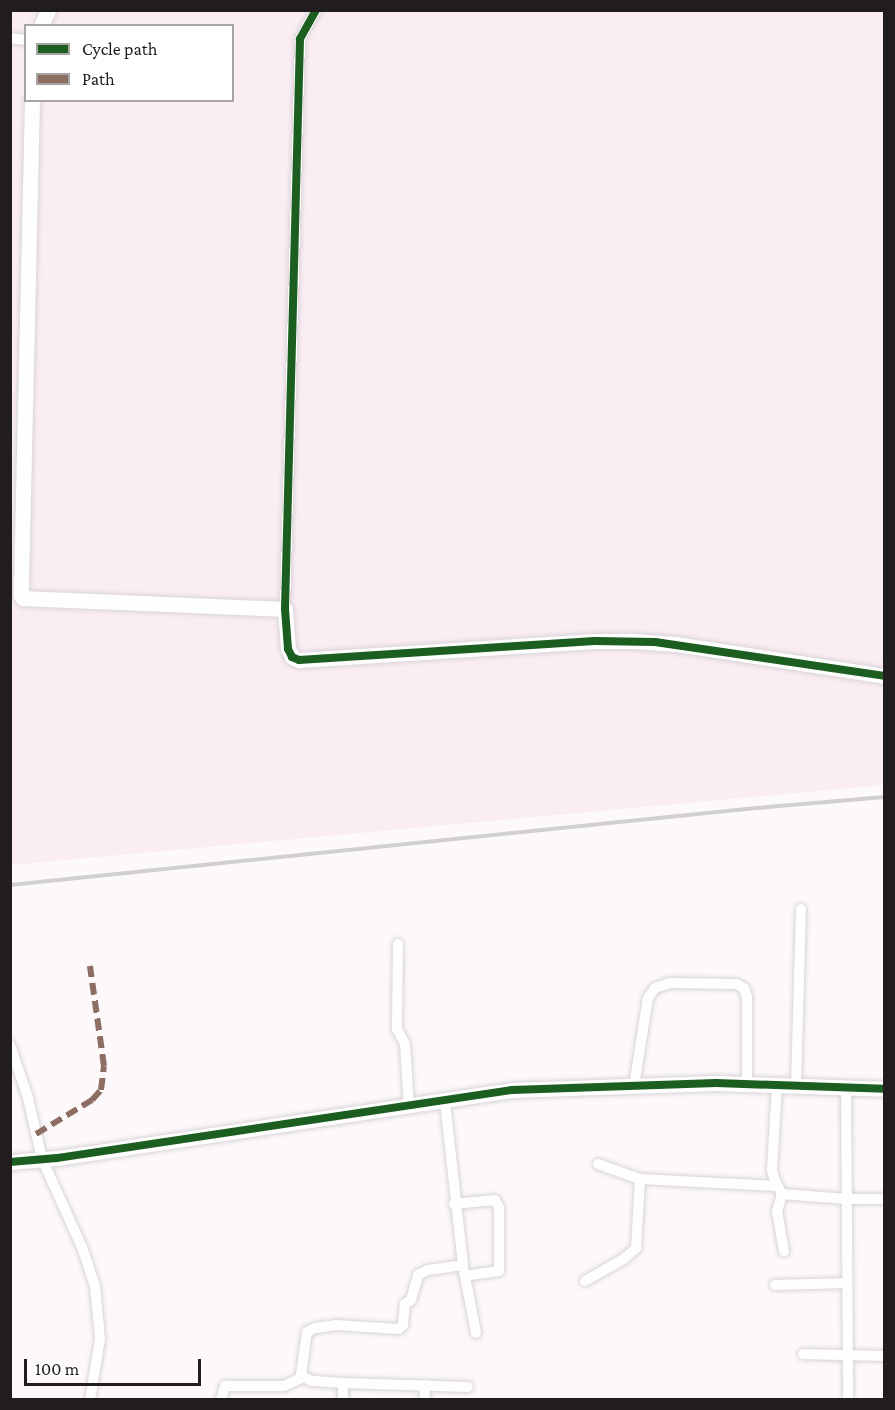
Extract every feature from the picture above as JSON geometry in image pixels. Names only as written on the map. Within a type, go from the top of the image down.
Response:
[{"type":"street","points":[[42,24],[48,10]]},
{"type":"street","points":[[316,10],[300,39],[285,609],[288,649],[292,657],[299,660],[633,641],[686,646],[885,676]]},
{"type":"street","points":[[32,102],[21,596],[23,598],[285,609]]},
{"type":"street","points":[[796,1086],[801,909]]},
{"type":"street","points":[[398,944],[397,1029],[405,1044],[409,1107]]},
{"type":"street","points":[[634,1086],[648,998],[655,988],[669,983],[736,984],[744,988],[747,997],[747,1084]]},
{"type":"street","points":[[10,1045],[28,1098],[42,1160],[82,1247],[97,1294],[99,1351],[90,1400]]},
{"type":"street","points":[[10,1162],[42,1160],[512,1090],[747,1084],[885,1089]]},
{"type":"street","points":[[777,1085],[772,1170],[780,1190],[777,1211],[784,1251]]},
{"type":"street","points":[[846,1088],[848,1400]]},
{"type":"street","points":[[445,1101],[452,1156],[454,1204],[476,1332]]},
{"type":"street","points":[[598,1164],[640,1179],[780,1190],[847,1199],[885,1199]]},
{"type":"street","points":[[585,1281],[625,1258],[636,1248],[640,1179]]},
{"type":"street","points":[[303,1377],[305,1337],[311,1329],[343,1325],[399,1329],[403,1325],[405,1304],[411,1300],[418,1275],[428,1270],[499,1271],[498,1203],[489,1200],[454,1204]]},
{"type":"street","points":[[775,1285],[847,1283]]},
{"type":"street","points":[[803,1354],[885,1356]]},
{"type":"street","points":[[221,1400],[225,1386],[284,1386],[303,1377],[318,1382],[468,1387]]},
{"type":"street","points":[[343,1383],[343,1400]]},
{"type":"street","points":[[424,1385],[425,1400]]},
{"type":"shaded area","points":[[11,11],[884,11],[884,785],[11,865]]},
{"type":"railway","points":[[10,885],[746,809],[884,797]]},
{"type":"marked path","points":[[36,1134],[92,1100],[101,1090],[104,1066],[90,966]]},
{"type":"cycle path","points":[[316,10],[300,39],[285,609],[288,649],[292,657],[299,660],[594,641],[655,642],[884,676]]},
{"type":"cycle path","points":[[10,1162],[57,1158],[512,1090],[716,1083],[884,1089]]}]
